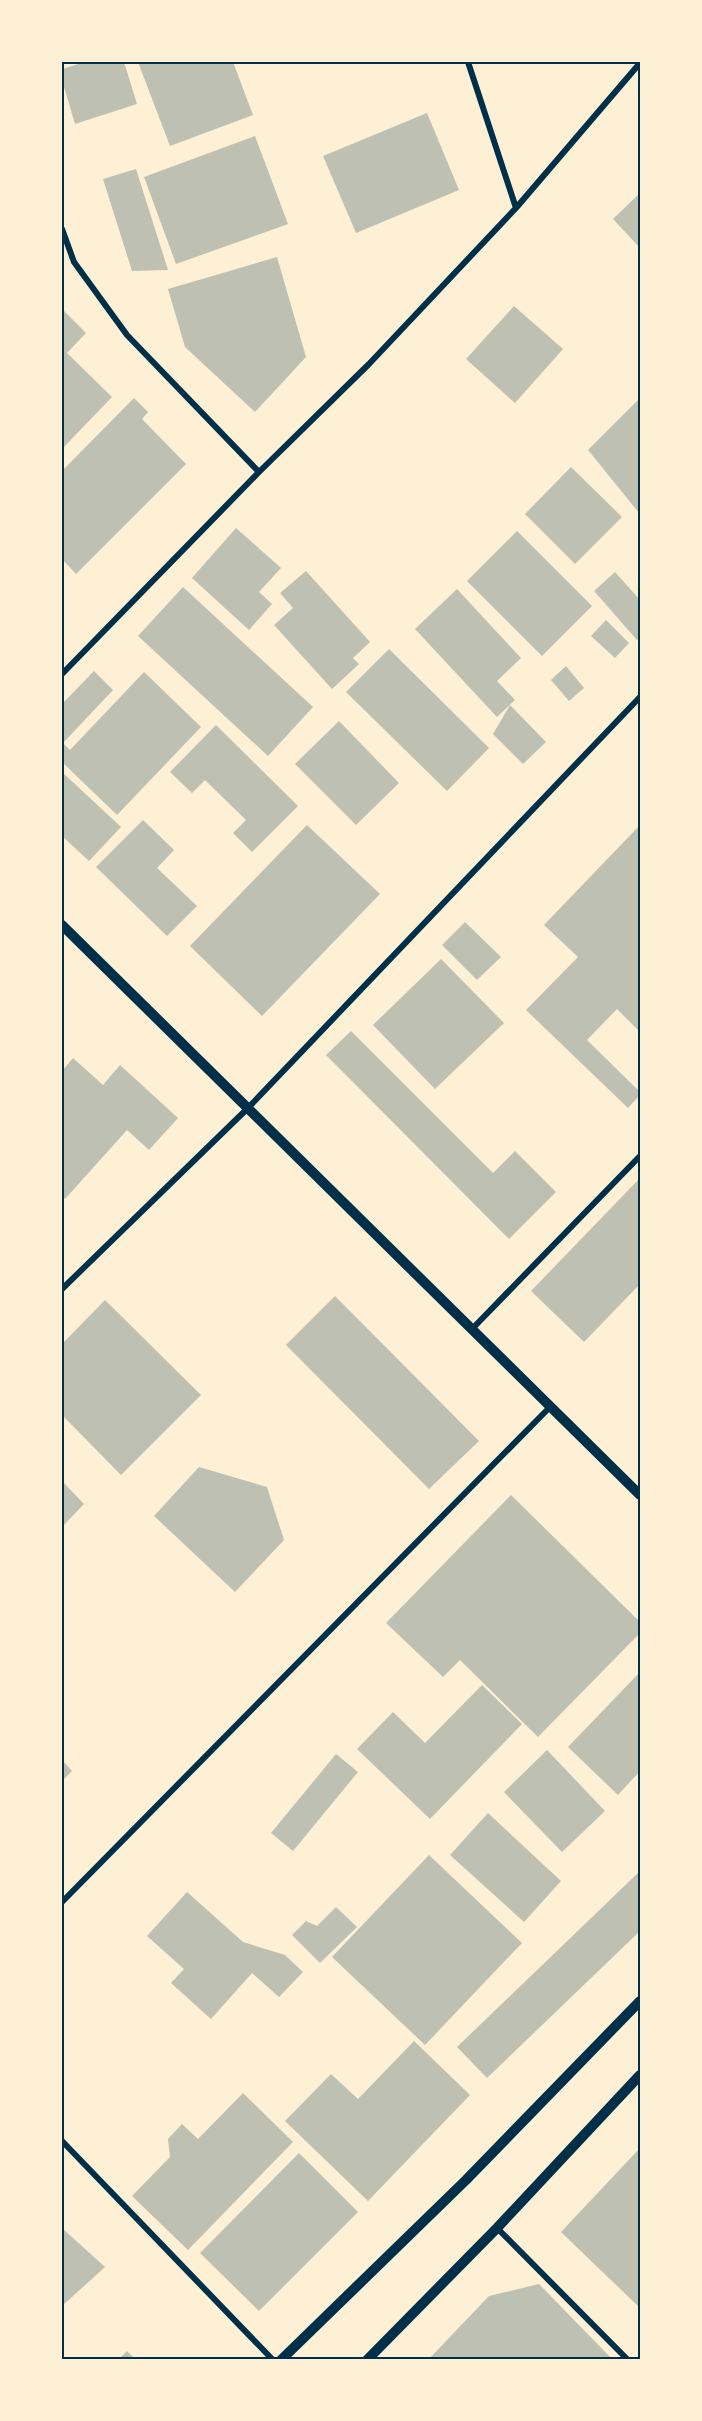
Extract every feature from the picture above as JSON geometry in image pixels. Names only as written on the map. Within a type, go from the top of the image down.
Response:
[{"type":"street","points":[[468,62],[516,208]]},
{"type":"street","points":[[62,674],[259,472],[369,364],[516,208],[640,63]]},
{"type":"street","points":[[62,229],[74,262],[127,335],[259,472]]},
{"type":"street","points":[[62,1289],[247,1109],[640,697]]},
{"type":"street","points":[[62,925],[640,1495]]},
{"type":"street","points":[[473,1328],[640,1156]]},
{"type":"street","points":[[62,1902],[550,1407]]},
{"type":"street","points":[[281,2360],[466,2180],[640,2001]]},
{"type":"street","points":[[367,2360],[496,2228],[640,2075]]},
{"type":"street","points":[[62,2141],[273,2360]]},
{"type":"street","points":[[496,2228],[628,2360]]},
{"type":"building","points":[[85,62],[124,62],[137,104],[75,124],[62,80],[62,69]]},
{"type":"building","points":[[138,62],[233,62],[253,115],[170,146]]},
{"type":"building","points":[[427,113],[459,190],[356,233],[323,156]]},
{"type":"building","points":[[255,136],[288,224],[176,264],[144,177]]},
{"type":"building","points":[[136,169],[168,270],[132,271],[103,179]]},
{"type":"building","points":[[640,193],[640,248],[613,219]]},
{"type":"building","points":[[277,257],[306,357],[255,412],[185,347],[168,289]]},
{"type":"building","points":[[514,306],[563,349],[515,403],[466,359]]},
{"type":"building","points":[[62,309],[86,333],[67,353],[112,397],[62,449]]},
{"type":"building","points":[[134,398],[148,412],[142,419],[186,464],[76,574],[62,559],[62,471]]},
{"type":"building","points":[[640,398],[640,514],[588,450]]},
{"type":"building","points":[[571,467],[622,517],[575,564],[525,514]]},
{"type":"building","points":[[236,528],[281,568],[259,592],[272,604],[249,630],[192,578]]},
{"type":"building","points":[[517,531],[592,606],[542,656],[467,581]]},
{"type":"building","points":[[306,571],[370,642],[353,658],[359,664],[332,689],[274,625],[293,608],[280,593]]},
{"type":"building","points":[[615,572],[640,600],[640,638],[637,640],[594,591]]},
{"type":"building","points":[[183,587],[313,707],[268,756],[138,636]]},
{"type":"building","points":[[457,589],[521,658],[497,681],[515,700],[497,717],[415,629]]},
{"type":"building","points":[[606,620],[629,643],[615,658],[591,636]]},
{"type":"building","points":[[389,649],[489,748],[447,791],[346,692]]},
{"type":"building","points":[[566,666],[584,688],[569,701],[551,680]]},
{"type":"building","points":[[94,671],[113,690],[63,743],[70,750],[144,672],[201,727],[117,815],[62,762],[62,704]]},
{"type":"building","points":[[510,705],[546,742],[523,764],[493,734]]},
{"type":"building","points":[[339,721],[399,783],[356,825],[295,764]]},
{"type":"building","points":[[216,725],[298,806],[252,852],[233,833],[246,820],[205,780],[192,793],[170,772]]},
{"type":"building","points":[[62,772],[121,827],[89,861],[62,836]]},
{"type":"building","points":[[143,820],[174,850],[157,868],[197,906],[167,936],[96,867]]},
{"type":"building","points":[[307,825],[380,894],[262,1016],[190,946]]},
{"type":"building","points":[[640,825],[640,1032],[617,1009],[587,1040],[640,1092],[628,1108],[526,1010],[578,957],[544,925]]},
{"type":"building","points":[[465,922],[501,957],[477,980],[442,945]]},
{"type":"building","points":[[441,959],[504,1023],[435,1089],[373,1025]]},
{"type":"building","points":[[351,1031],[493,1173],[515,1151],[556,1192],[509,1239],[326,1055]]},
{"type":"building","points":[[73,1058],[103,1085],[120,1065],[178,1118],[149,1150],[127,1130],[65,1199],[62,1196],[62,1071]]},
{"type":"building","points":[[640,1178],[640,1284],[584,1342],[531,1291]]},
{"type":"building","points":[[335,1296],[479,1441],[429,1489],[286,1345]]},
{"type":"building","points":[[105,1300],[201,1395],[121,1475],[62,1415],[62,1344]]},
{"type":"building","points":[[199,1467],[267,1487],[284,1540],[235,1592],[154,1516]]},
{"type":"building","points":[[62,1481],[84,1504],[62,1527]]},
{"type":"building","points":[[511,1495],[640,1622],[640,1633],[538,1737],[460,1660],[443,1677],[386,1623]]},
{"type":"building","points":[[640,1672],[640,1771],[618,1795],[568,1747]]},
{"type":"building","points":[[482,1685],[522,1724],[430,1819],[357,1749],[393,1712],[425,1743]]},
{"type":"building","points":[[547,1750],[605,1811],[562,1852],[504,1792]]},
{"type":"building","points":[[336,1754],[358,1772],[293,1851],[271,1833]]},
{"type":"building","points":[[62,1760],[72,1771],[62,1781]]},
{"type":"building","points":[[488,1813],[561,1881],[524,1922],[450,1855]]},
{"type":"building","points":[[429,1855],[522,1943],[425,2045],[332,1957]]},
{"type":"building","points":[[640,1871],[640,1931],[487,2078],[457,2047]]},
{"type":"building","points":[[187,1892],[243,1942],[285,1955],[303,1972],[279,1997],[252,1973],[211,2019],[171,1983],[184,1969],[147,1936]]},
{"type":"building","points":[[336,1907],[357,1927],[320,1963],[292,1935],[306,1921],[317,1926]]},
{"type":"building","points":[[414,2041],[470,2095],[368,2201],[285,2121],[331,2074],[358,2099]]},
{"type":"building","points":[[243,2093],[293,2142],[188,2250],[132,2196],[170,2157],[168,2139],[182,2124],[198,2139]]},
{"type":"building","points":[[640,2148],[640,2308],[561,2232]]},
{"type":"building","points":[[299,2153],[358,2212],[259,2311],[200,2253]]},
{"type":"building","points":[[62,2228],[105,2267],[62,2306]]},
{"type":"building","points":[[539,2284],[613,2360],[428,2360],[489,2296]]},
{"type":"building","points":[[127,2351],[136,2360],[118,2360]]}]
